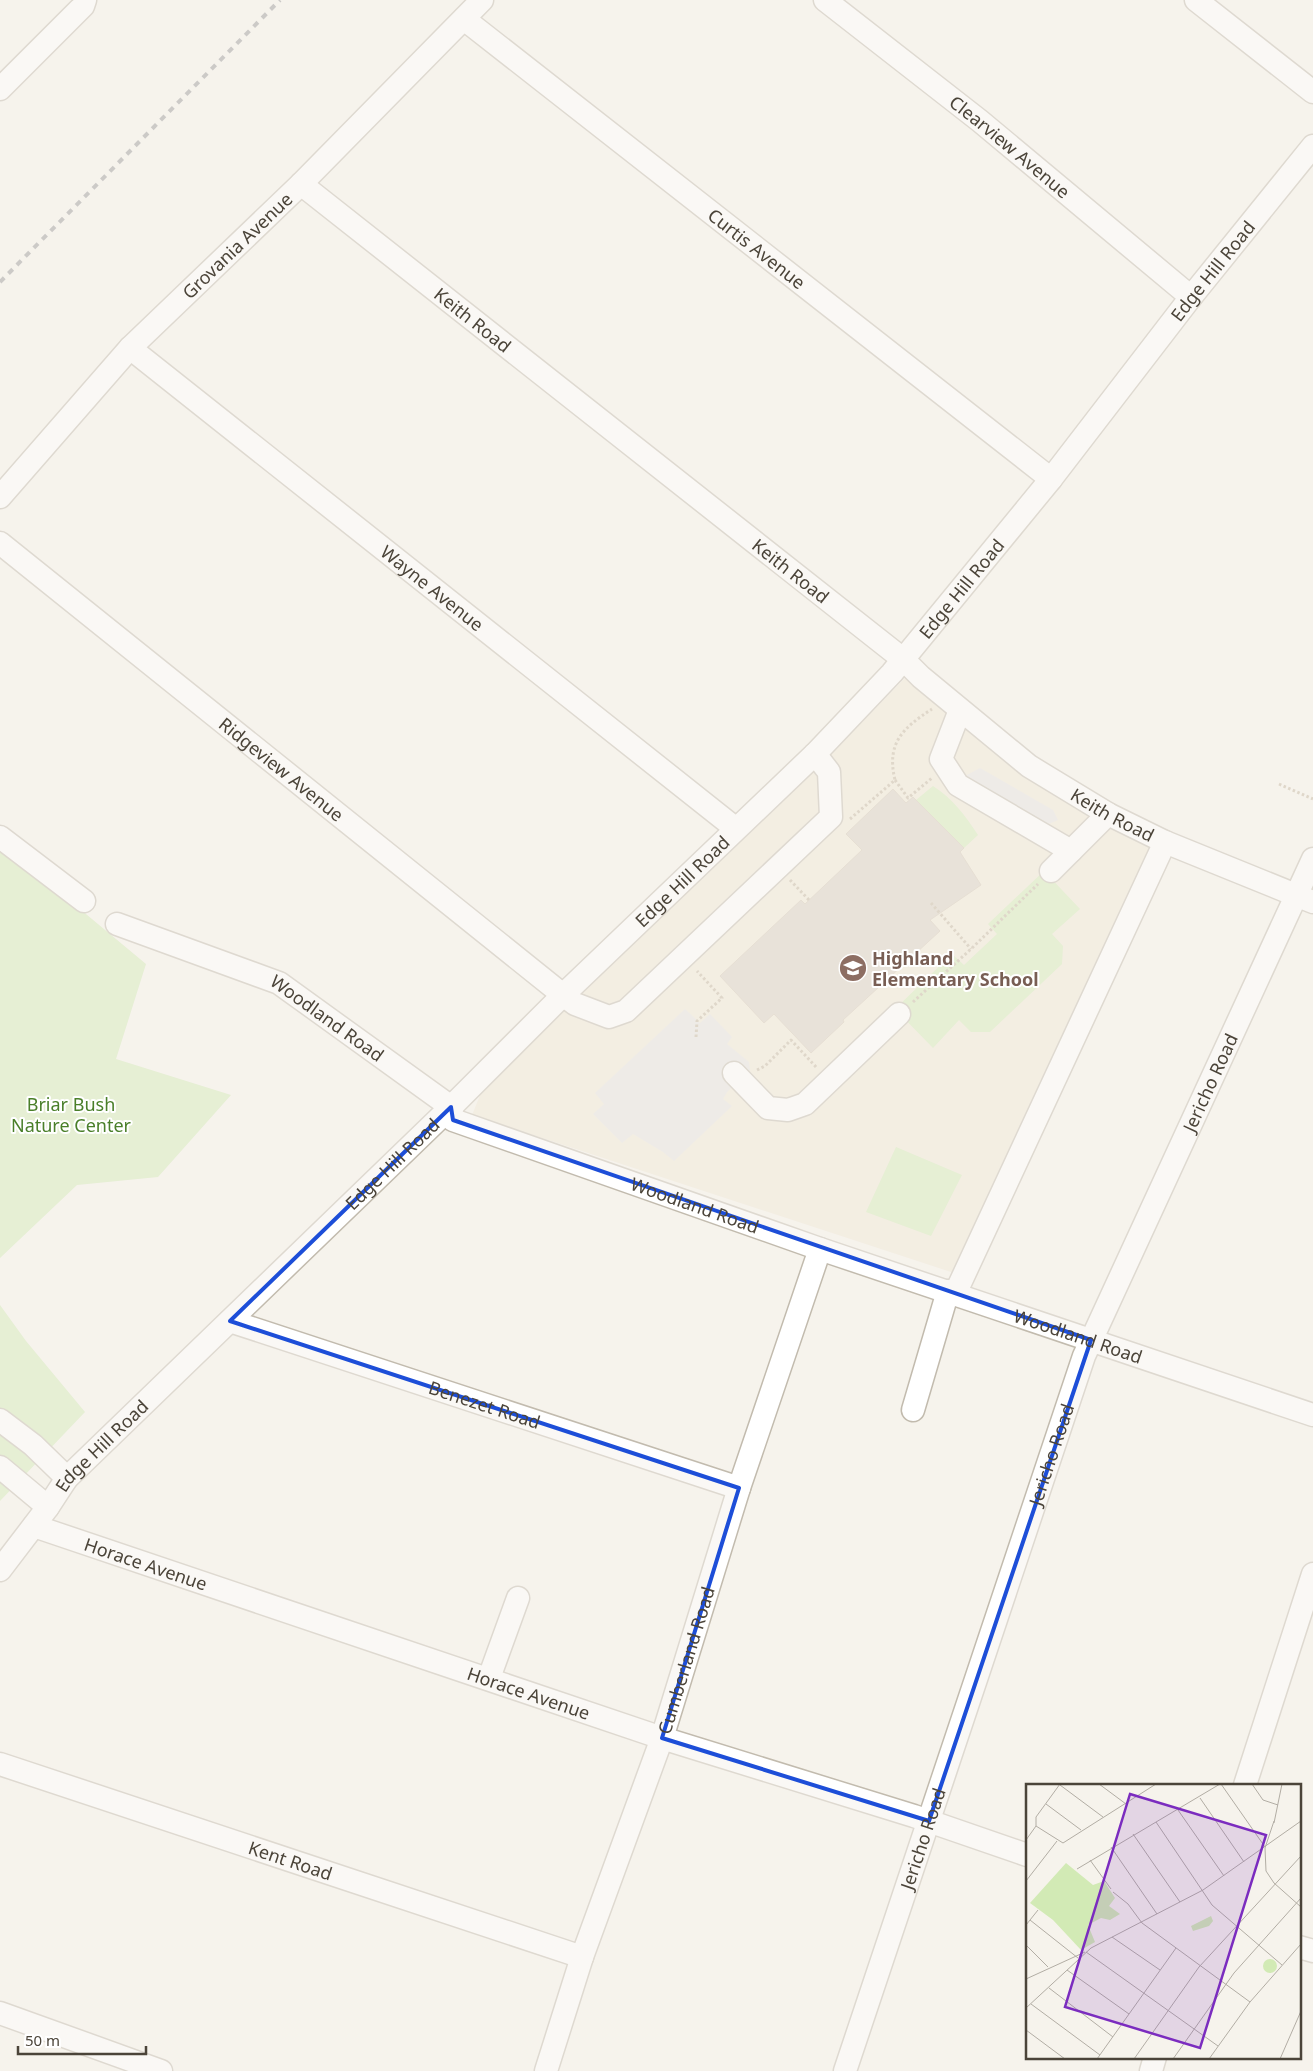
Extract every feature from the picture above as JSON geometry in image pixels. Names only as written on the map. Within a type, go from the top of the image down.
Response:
[{"type":"street","points":[[0,89],[83,6],[85,0]]},
{"type":"street","name":"Grovania Avenue","points":[[0,497],[130,348],[301,184],[482,0]]},
{"type":"street","name":"Clearview Avenue","points":[[825,0],[980,122],[1192,297]]},
{"type":"street","points":[[1196,0],[1312,87]]},
{"type":"street","name":"Curtis Avenue","points":[[464,18],[1050,479]]},
{"type":"street","name":"Edge Hill Road","points":[[0,1570],[48,1507],[67,1478],[451,1108],[563,995],[815,754],[904,660],[1050,479],[1313,146]]},
{"type":"street","name":"Keith Road","points":[[301,184],[904,660],[960,710],[1029,766],[1108,814],[1165,842],[1305,898]]},
{"type":"street","name":"Wayne Avenue","points":[[130,348],[736,828]]},
{"type":"street","name":"Ridgeview Avenue","points":[[0,543],[563,995],[575,1004],[609,1017],[626,1012],[831,817],[829,772],[815,754]]},
{"type":"street","points":[[960,710],[941,759],[958,785],[1072,851]]},
{"type":"street","points":[[1050,871],[1108,814]]},
{"type":"street","points":[[0,837],[84,901]]},
{"type":"street","points":[[913,1410],[951,1293],[1165,842]]},
{"type":"street","name":"Jericho Road","points":[[845,2071],[1081,1365],[1091,1340],[1305,898],[1313,859]]},
{"type":"street","name":"Woodland Road","points":[[117,924],[279,983],[451,1108],[453,1120],[820,1249],[1313,1415]]},
{"type":"street","points":[[742,1074],[768,1108],[788,1110],[805,1104],[899,1014]]},
{"type":"street","name":"Cumberland Road","points":[[546,2071],[582,1957],[662,1738],[739,1488],[820,1249]]},
{"type":"street","name":"Benezet Road","points":[[230,1322],[739,1488]]},
{"type":"street","points":[[0,1420],[33,1445],[67,1478]]},
{"type":"street","points":[[0,1466],[48,1507]]},
{"type":"street","points":[[0,1541],[34,1526]]},
{"type":"street","name":"Horace Avenue","points":[[34,1526],[489,1678],[662,1738],[928,1821],[1026,1855]]},
{"type":"street","points":[[1245,1784],[1313,1574]]},
{"type":"street","points":[[489,1678],[518,1598]]},
{"type":"street","name":"Kent Road","points":[[0,1764],[582,1957]]},
{"type":"street","points":[[1300,1947],[1313,1951]]},
{"type":"street","points":[[0,2013],[161,2071]]},
{"type":"street","points":[[1151,2071],[1155,2058]]},
{"type":"path","points":[[934,707],[909,724],[894,747],[892,766],[896,780],[908,798],[934,776]]},
{"type":"path","points":[[847,822],[896,780]]},
{"type":"path","points":[[1279,784],[1313,799]]},
{"type":"path","points":[[899,1014],[971,950],[1050,871]]},
{"type":"path","points":[[787,878],[809,900]]},
{"type":"path","points":[[932,903],[971,950]]},
{"type":"path","points":[[693,966],[722,998],[697,1021],[696,1037]]},
{"type":"path","points":[[742,1074],[765,1066],[791,1040],[829,1081]]},
{"type":"highlighted area","points":[[451,1107],[453,1120],[1091,1340],[929,1821],[662,1738],[739,1488],[230,1321]]},
{"type":"shaded area","name":"Highland Elementary School","points":[[905,678],[1025,772],[1157,848],[954,1273],[472,1115],[483,1088],[840,745]]},
{"type":"shaded area","points":[[980,768],[1053,810],[1058,820],[1046,825],[965,776]]},
{"type":"shaded area","points":[[685,1009],[700,1023],[710,1014],[732,1037],[727,1044],[749,1062],[750,1070],[727,1092],[723,1099],[732,1106],[674,1161],[633,1134],[622,1143],[593,1114],[604,1104],[595,1093]]},
{"type":"green space","points":[[933,786],[947,796],[978,835],[964,848],[916,800]]},
{"type":"green space","name":"Briar Bush Nature Center","points":[[3,845],[146,964],[116,1059],[231,1095],[158,1177],[77,1185],[0,1258],[0,848]]},
{"type":"green space","points":[[1044,871],[1080,909],[1052,934],[1063,946],[1062,964],[990,1032],[971,1032],[959,1020],[933,1048],[895,1009],[952,954],[964,965],[997,934],[988,924]]},
{"type":"green space","points":[[896,1147],[962,1175],[931,1236],[866,1212]]},
{"type":"green space","points":[[0,1305],[26,1341],[85,1412],[0,1501]]},
{"type":"building","points":[[893,789],[906,803],[913,797],[964,848],[960,852],[981,885],[930,920],[940,931],[843,1020],[844,1022],[811,1053],[774,1014],[764,1023],[720,976],[801,900],[805,904],[862,850],[846,834]]},
{"type":"railway","points":[[0,282],[280,0]]},
{"type":"place","name":"Highland Elementary School","points":[[853,968]]}]
